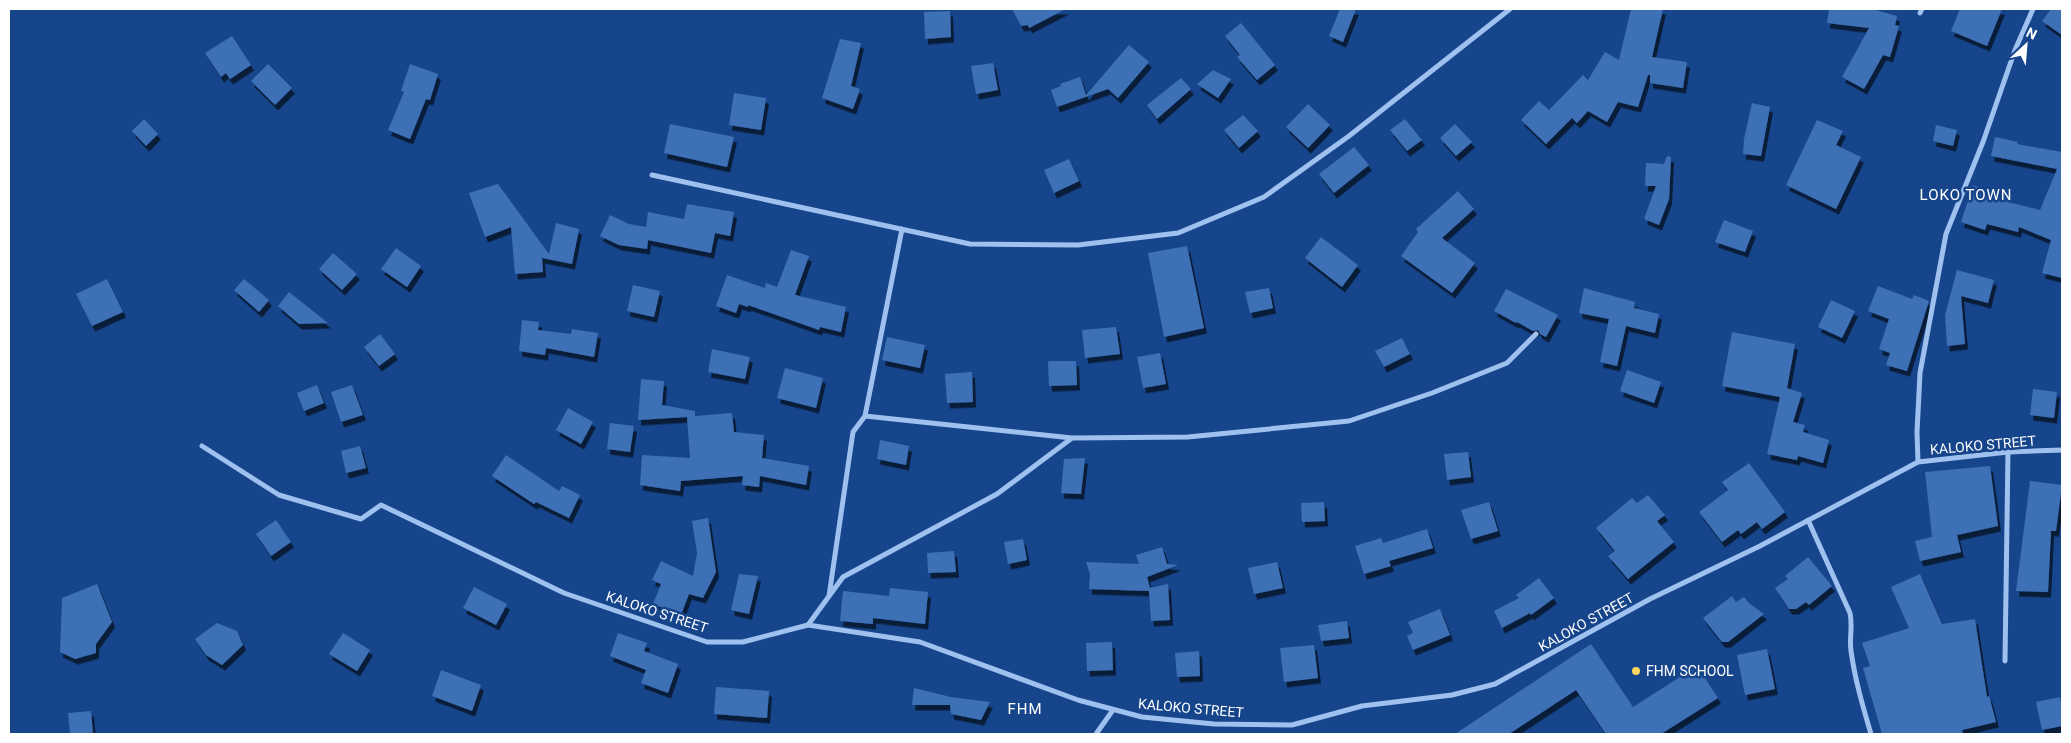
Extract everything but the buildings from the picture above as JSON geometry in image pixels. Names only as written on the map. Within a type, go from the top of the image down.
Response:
[{"type":"street","points":[[652,175],[970,244],[1078,245],[1178,233],[1264,197],[1349,136],[1510,9]]},
{"type":"street","points":[[1918,462],[1917,432],[1920,373],[1946,234],[1983,142],[2015,50],[2033,9]]},
{"type":"street","points":[[829,596],[854,432],[865,416],[902,229]]},
{"type":"street","points":[[865,416],[1072,438],[1188,437],[1349,421],[1432,393],[1507,363],[1536,334]]},
{"type":"street","points":[[808,625],[844,577],[997,494],[1072,438]]},
{"type":"street","name":"KALOKO STREET","points":[[202,446],[279,495],[361,519],[380,505],[564,593],[707,642],[743,642],[808,625],[920,642],[1078,700],[1142,717],[1214,724],[1292,725],[1362,706],[1452,695],[1495,684],[1650,599],[1760,546],[1918,462],[2008,452],[2062,450]]},
{"type":"street","points":[[2004,661],[2008,452]]},
{"type":"street","points":[[1808,520],[1850,613],[1852,626],[1850,648],[1856,682],[1872,734]]},
{"type":"street","points":[[1096,734],[1113,710]]},
{"type":"place","name":"FHM SCHOOL","points":[[1636,671]]},
{"type":"district","name":"LOKO TOWN","points":[[1966,195]]},
{"type":"district","name":"FHM","points":[[1025,709]]}]
